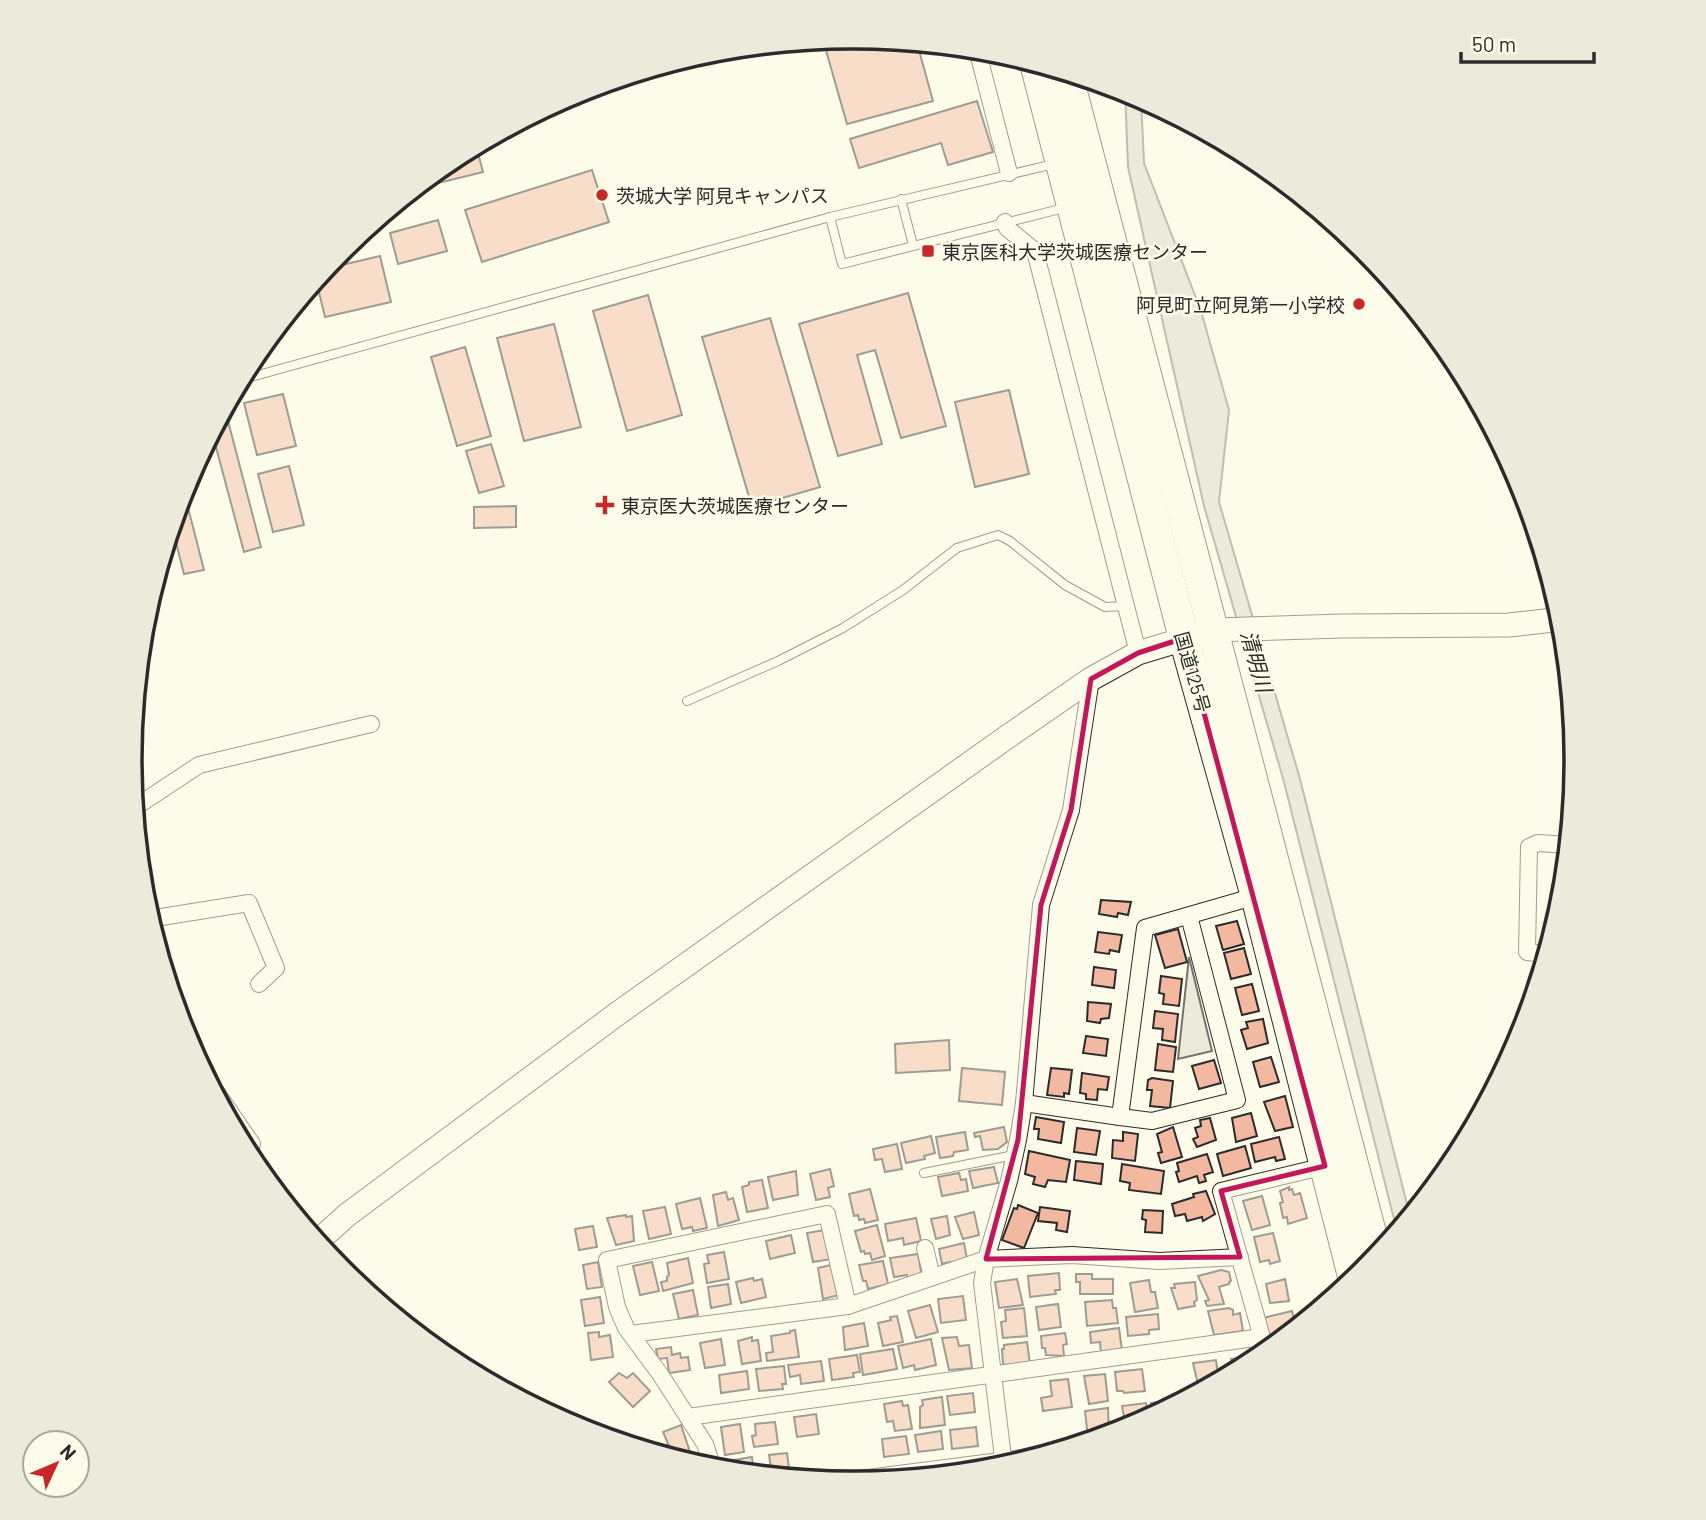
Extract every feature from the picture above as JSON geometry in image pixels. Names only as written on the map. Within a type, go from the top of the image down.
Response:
[{"type":"highway","name":"国道125号","points":[[1039,74],[1078,183],[1214,630],[1374,1244]]},
{"type":"highway","name":"国道125号","points":[[1068,83],[1078,183],[1184,638],[1256,896],[1351,1268]]},
{"type":"street","points":[[981,61],[1009,173]]},
{"type":"street","points":[[1005,222],[1007,228],[1035,251],[1138,653]]},
{"type":"street","points":[[324,1236],[347,1215],[617,1014],[1091,680],[1138,653],[1214,630],[1509,625],[1550,620]]},
{"type":"street","points":[[1002,1455],[982,1283],[986,1259],[1009,1181],[1024,1103],[1041,905],[1071,810],[1091,680]]},
{"type":"street","points":[[144,802],[199,765],[370,724]]},
{"type":"street","points":[[1537,953],[1527,952],[1529,847],[1538,843],[1559,844]]},
{"type":"street","points":[[1120,1117],[1145,928],[1256,896]]},
{"type":"street","points":[[160,917],[249,904],[276,968],[259,984]]},
{"type":"street","points":[[1024,1103],[1152,1121],[1237,1100],[1189,916]]},
{"type":"street","points":[[1263,1341],[1221,1191],[1325,1166]]},
{"type":"street","points":[[709,1456],[705,1444],[688,1417],[631,1334],[617,1307],[607,1260],[827,1214],[848,1306]]},
{"type":"street","points":[[925,1248],[933,1277]]},
{"type":"street","points":[[631,1334],[848,1306],[986,1259],[1072,1255],[1159,1261],[1240,1257]]},
{"type":"street","points":[[688,1417],[993,1375],[1255,1346]]},
{"type":"lane","points":[[255,376],[830,217],[1009,173],[1078,183]]},
{"type":"lane","points":[[830,217],[842,264],[1005,222],[1078,183]]},
{"type":"lane","points":[[901,199],[913,245]]},
{"type":"lane","points":[[687,701],[778,661],[843,628],[903,590],[957,548],[998,534],[1065,585],[1105,607],[1126,606]]},
{"type":"lane","points":[[924,1172],[1014,1155]]},
{"type":"highlighted area","points":[[1184,638],[1325,1166],[1221,1191],[1240,1257],[986,1259],[1018,1140],[1041,905],[1071,810],[1091,679],[1138,653]]},
{"type":"shaded area","points":[[1189,957],[1212,1051],[1178,1059]]},
{"type":"water","name":"清明川","points":[[1126,103],[1142,110],[1144,163],[1201,311],[1229,410],[1219,502],[1300,779],[1407,1205],[1394,1221],[1284,782],[1204,506],[1128,167]]},
{"type":"building","points":[[826,50],[920,53],[933,101],[847,124]]},
{"type":"building","points":[[977,101],[993,152],[948,165],[941,143],[859,168],[850,139]]},
{"type":"building","points":[[479,156],[483,172],[438,183]]},
{"type":"building","points":[[592,170],[609,222],[482,262],[465,210]]},
{"type":"building","points":[[438,220],[447,251],[398,264],[390,233]]},
{"type":"building","points":[[380,256],[391,302],[325,317],[319,290],[343,265]]},
{"type":"building","points":[[908,293],[946,426],[901,438],[875,350],[857,355],[882,444],[838,456],[799,324]]},
{"type":"building","points":[[648,295],[682,415],[627,431],[593,311]]},
{"type":"building","points":[[770,318],[820,487],[752,507],[702,337]]},
{"type":"building","points":[[554,324],[581,427],[524,441],[497,338]]},
{"type":"building","points":[[465,347],[491,436],[457,446],[431,357]]},
{"type":"building","points":[[1009,390],[1029,474],[975,487],[955,402]]},
{"type":"building","points":[[283,394],[296,446],[257,455],[244,403]]},
{"type":"building","points":[[228,421],[261,547],[244,552],[215,445]]},
{"type":"building","points":[[491,444],[504,486],[479,493],[466,451]]},
{"type":"building","points":[[289,466],[304,525],[273,532],[258,474]]},
{"type":"building","points":[[516,506],[516,527],[474,528],[474,507]]},
{"type":"building","points":[[188,509],[204,570],[184,574],[176,543]]},
{"type":"building","points":[[1101,900],[1131,902],[1128,915],[1118,913],[1117,917],[1099,914]]},
{"type":"building","points":[[1237,921],[1244,944],[1223,950],[1216,926]]},
{"type":"building","points":[[1178,929],[1187,962],[1165,968],[1155,935]]},
{"type":"building","points":[[1098,932],[1122,935],[1119,952],[1095,952]]},
{"type":"building","points":[[1244,948],[1251,974],[1231,979],[1224,953]]},
{"type":"building","points":[[1094,967],[1116,970],[1114,988],[1092,985]]},
{"type":"building","points":[[1161,976],[1182,979],[1179,1006],[1163,1004],[1164,994],[1159,993]]},
{"type":"building","points":[[1252,984],[1259,1011],[1242,1015],[1235,988]]},
{"type":"building","points":[[1088,1002],[1111,1004],[1109,1018],[1101,1019],[1100,1023],[1087,1021]]},
{"type":"building","points":[[1155,1011],[1178,1014],[1175,1042],[1162,1040],[1163,1029],[1153,1028]]},
{"type":"building","points":[[1263,1019],[1268,1043],[1247,1049],[1241,1030],[1248,1028],[1246,1022]]},
{"type":"building","points":[[1086,1036],[1108,1039],[1106,1056],[1083,1053]]},
{"type":"building","points":[[949,1040],[950,1070],[896,1073],[895,1044]]},
{"type":"building","points":[[1158,1044],[1176,1047],[1173,1072],[1155,1070]]},
{"type":"building","points":[[1271,1057],[1279,1082],[1260,1087],[1253,1062]]},
{"type":"building","points":[[1214,1060],[1221,1083],[1199,1089],[1192,1066]]},
{"type":"building","points":[[962,1068],[1005,1072],[1002,1105],[959,1101]]},
{"type":"building","points":[[1051,1068],[1072,1070],[1069,1094],[1064,1093],[1064,1097],[1047,1095]]},
{"type":"building","points":[[1082,1073],[1109,1077],[1107,1090],[1098,1089],[1097,1100],[1086,1099],[1086,1094],[1080,1093]]},
{"type":"building","points":[[1152,1078],[1173,1081],[1170,1108],[1150,1106],[1152,1090],[1147,1090],[1148,1080]]},
{"type":"building","points":[[1285,1096],[1293,1127],[1275,1131],[1264,1102]]},
{"type":"building","points":[[1251,1113],[1257,1136],[1236,1142],[1232,1118]]},
{"type":"building","points":[[1036,1117],[1064,1122],[1061,1143],[1038,1139],[1039,1129],[1034,1129]]},
{"type":"building","points":[[1210,1118],[1216,1140],[1197,1147],[1193,1139],[1198,1137],[1195,1128],[1201,1126],[1200,1120]]},
{"type":"building","points":[[1004,1127],[1007,1142],[998,1149],[983,1150],[980,1136],[975,1137],[974,1133]]},
{"type":"building","points":[[1173,1127],[1182,1157],[1161,1163],[1158,1153],[1162,1152],[1157,1134]]},
{"type":"building","points":[[1077,1128],[1100,1131],[1096,1155],[1074,1152]]},
{"type":"building","points":[[965,1132],[968,1150],[940,1158],[936,1137]]},
{"type":"building","points":[[1123,1132],[1138,1134],[1135,1161],[1112,1158],[1113,1140],[1123,1141]]},
{"type":"building","points":[[931,1136],[935,1153],[924,1156],[925,1159],[906,1163],[901,1143]]},
{"type":"building","points":[[1279,1137],[1285,1159],[1276,1161],[1275,1157],[1255,1162],[1251,1144]]},
{"type":"building","points":[[897,1144],[902,1169],[885,1172],[882,1159],[875,1160],[873,1149]]},
{"type":"building","points":[[1245,1146],[1251,1168],[1223,1176],[1217,1154]]},
{"type":"building","points":[[1029,1151],[1070,1160],[1066,1182],[1048,1180],[1045,1187],[1033,1184],[1035,1177],[1025,1174]]},
{"type":"building","points":[[1207,1154],[1213,1172],[1204,1175],[1206,1181],[1199,1183],[1197,1176],[1179,1182],[1177,1163]]},
{"type":"building","points":[[1076,1161],[1103,1164],[1101,1184],[1074,1180]]},
{"type":"building","points":[[1122,1164],[1164,1171],[1161,1194],[1129,1190],[1130,1183],[1120,1181]]},
{"type":"building","points":[[994,1167],[998,1183],[973,1188],[969,1171]]},
{"type":"building","points":[[830,1169],[834,1186],[828,1188],[830,1197],[816,1200],[810,1174]]},
{"type":"building","points":[[796,1171],[798,1195],[773,1200],[768,1177]]},
{"type":"building","points":[[959,1173],[961,1180],[966,1179],[968,1191],[942,1196],[938,1177]]},
{"type":"building","points":[[762,1180],[768,1208],[747,1212],[742,1187],[749,1185],[749,1182]]},
{"type":"building","points":[[1289,1187],[1294,1195],[1300,1193],[1307,1218],[1288,1224],[1287,1217],[1283,1218],[1280,1191]]},
{"type":"building","points":[[870,1189],[878,1220],[865,1223],[864,1219],[859,1220],[858,1215],[854,1216],[849,1194]]},
{"type":"building","points":[[1206,1191],[1215,1214],[1203,1221],[1202,1217],[1187,1221],[1185,1214],[1175,1216],[1172,1204]]},
{"type":"building","points":[[726,1192],[728,1200],[733,1198],[739,1220],[718,1226],[713,1195]]},
{"type":"building","points":[[1262,1196],[1270,1225],[1252,1230],[1243,1201]]},
{"type":"building","points":[[700,1198],[707,1228],[693,1231],[692,1227],[682,1229],[676,1204]]},
{"type":"building","points":[[1018,1205],[1038,1213],[1024,1248],[1002,1240],[1014,1208],[1017,1209]]},
{"type":"building","points":[[665,1207],[671,1234],[649,1239],[643,1211]]},
{"type":"building","points":[[1040,1207],[1070,1211],[1067,1232],[1056,1230],[1057,1223],[1038,1221]]},
{"type":"building","points":[[1143,1210],[1163,1211],[1162,1233],[1145,1232]]},
{"type":"building","points":[[974,1212],[979,1235],[963,1239],[955,1217]]},
{"type":"building","points":[[632,1216],[634,1241],[616,1245],[607,1218]]},
{"type":"building","points":[[947,1216],[950,1235],[936,1239],[931,1219]]},
{"type":"building","points":[[916,1218],[921,1241],[904,1245],[903,1238],[888,1241],[885,1224]]},
{"type":"building","points":[[877,1225],[885,1256],[872,1260],[870,1253],[861,1252],[855,1231]]},
{"type":"building","points":[[593,1226],[597,1247],[579,1250],[575,1229]]},
{"type":"building","points":[[825,1230],[831,1259],[813,1262],[807,1233]]},
{"type":"building","points":[[1273,1233],[1280,1261],[1270,1264],[1269,1260],[1260,1262],[1254,1237]]},
{"type":"building","points":[[791,1235],[795,1253],[770,1259],[766,1241]]},
{"type":"building","points":[[964,1243],[968,1264],[951,1267],[950,1262],[942,1264],[939,1249]]},
{"type":"building","points":[[724,1252],[729,1279],[707,1283],[704,1264],[709,1263],[707,1255]]},
{"type":"building","points":[[918,1254],[922,1277],[894,1277],[890,1258]]},
{"type":"building","points":[[688,1258],[693,1283],[663,1291],[661,1282],[667,1281],[669,1275],[667,1263]]},
{"type":"building","points":[[883,1261],[888,1284],[868,1289],[859,1265]]},
{"type":"building","points":[[598,1262],[602,1287],[587,1289],[583,1265]]},
{"type":"building","points":[[652,1262],[659,1291],[640,1295],[633,1266]]},
{"type":"building","points":[[831,1265],[839,1295],[823,1299],[818,1268]]},
{"type":"building","points":[[1221,1270],[1229,1272],[1231,1281],[1219,1287],[1224,1304],[1207,1306],[1205,1301],[1209,1300],[1198,1276]]},
{"type":"building","points":[[1059,1273],[1060,1290],[1055,1290],[1056,1294],[1030,1297],[1028,1276]]},
{"type":"building","points":[[1076,1274],[1092,1274],[1092,1279],[1113,1279],[1113,1294],[1080,1294],[1080,1282],[1076,1282]]},
{"type":"building","points":[[753,1278],[754,1281],[762,1279],[766,1297],[741,1303],[736,1282]]},
{"type":"building","points":[[1017,1279],[1023,1305],[999,1308],[995,1282]]},
{"type":"building","points":[[1285,1279],[1289,1301],[1270,1303],[1266,1284]]},
{"type":"building","points":[[1149,1280],[1158,1308],[1135,1312],[1130,1283]]},
{"type":"building","points":[[1195,1282],[1195,1306],[1178,1309],[1171,1288],[1175,1288],[1174,1284]]},
{"type":"building","points":[[728,1284],[731,1304],[711,1308],[708,1287]]},
{"type":"building","points":[[693,1290],[698,1315],[679,1319],[673,1294]]},
{"type":"building","points":[[963,1296],[966,1320],[941,1323],[938,1299]]},
{"type":"building","points":[[600,1297],[604,1323],[585,1326],[581,1300]]},
{"type":"building","points":[[1112,1300],[1118,1323],[1087,1326],[1085,1302]]},
{"type":"building","points":[[1058,1304],[1061,1327],[1039,1330],[1036,1307]]},
{"type":"building","points":[[930,1305],[938,1332],[916,1338],[908,1311]]},
{"type":"building","points":[[1024,1308],[1027,1336],[1003,1338],[1001,1322],[1006,1321],[1005,1310]]},
{"type":"building","points":[[1229,1308],[1233,1310],[1233,1315],[1240,1313],[1243,1331],[1214,1335],[1208,1311]]},
{"type":"building","points":[[1292,1311],[1294,1318],[1268,1335],[1263,1318]]},
{"type":"building","points":[[1158,1314],[1159,1329],[1149,1330],[1149,1334],[1128,1336],[1126,1317]]},
{"type":"building","points":[[897,1316],[903,1342],[883,1346],[878,1323]]},
{"type":"building","points":[[864,1323],[868,1346],[845,1350],[843,1327]]},
{"type":"building","points":[[1119,1328],[1122,1351],[1101,1354],[1100,1342],[1091,1343],[1090,1332]]},
{"type":"building","points":[[795,1330],[799,1357],[767,1361],[766,1353],[773,1352],[771,1336]]},
{"type":"building","points":[[599,1332],[599,1337],[610,1335],[613,1357],[591,1360],[588,1333]]},
{"type":"building","points":[[1065,1333],[1067,1344],[1063,1345],[1064,1356],[1046,1355],[1041,1336]]},
{"type":"building","points":[[752,1337],[752,1341],[758,1340],[761,1361],[742,1364],[738,1341]]},
{"type":"building","points":[[957,1337],[959,1346],[969,1345],[972,1368],[949,1370],[942,1338]]},
{"type":"building","points":[[721,1339],[725,1365],[705,1368],[700,1343]]},
{"type":"building","points":[[931,1339],[936,1365],[915,1370],[914,1365],[903,1368],[898,1346]]},
{"type":"building","points":[[1027,1342],[1030,1364],[1006,1367],[1003,1363],[1004,1345]]},
{"type":"building","points":[[671,1347],[672,1355],[680,1353],[681,1358],[688,1357],[690,1370],[669,1373],[667,1358],[658,1359],[656,1349]]},
{"type":"building","points":[[893,1349],[897,1369],[863,1375],[860,1354]]},
{"type":"building","points":[[857,1355],[860,1372],[853,1373],[854,1377],[832,1380],[829,1359]]},
{"type":"building","points":[[1216,1360],[1217,1370],[1197,1382],[1193,1363]]},
{"type":"building","points":[[821,1361],[824,1381],[801,1384],[800,1375],[790,1377],[788,1365]]},
{"type":"building","points":[[784,1366],[786,1384],[782,1384],[783,1389],[759,1391],[756,1369]]},
{"type":"building","points":[[1142,1369],[1145,1391],[1117,1391],[1115,1372]]},
{"type":"building","points":[[747,1371],[749,1389],[721,1393],[719,1375]]},
{"type":"building","points":[[619,1373],[627,1378],[633,1373],[650,1391],[633,1407],[609,1382]]},
{"type":"building","points":[[1105,1374],[1108,1401],[1089,1404],[1084,1376]]},
{"type":"building","points":[[1068,1379],[1072,1407],[1043,1411],[1041,1398],[1052,1396],[1050,1381]]},
{"type":"building","points":[[973,1393],[975,1412],[950,1415],[947,1396]]},
{"type":"building","points":[[942,1397],[945,1425],[920,1428],[922,1400]]},
{"type":"building","points":[[902,1401],[903,1406],[908,1405],[912,1429],[895,1431],[893,1421],[887,1422],[884,1404]]},
{"type":"building","points":[[1146,1403],[1147,1407],[1124,1417],[1122,1406]]},
{"type":"building","points":[[1108,1408],[1109,1423],[1087,1431],[1085,1411]]},
{"type":"building","points":[[816,1414],[819,1434],[797,1437],[794,1417]]},
{"type":"building","points":[[775,1422],[778,1444],[754,1447],[752,1436],[756,1435],[755,1424]]},
{"type":"building","points":[[740,1424],[744,1452],[725,1455],[721,1427]]},
{"type":"building","points":[[681,1425],[690,1452],[669,1447],[663,1432]]},
{"type":"building","points":[[976,1427],[978,1446],[952,1449],[950,1430]]},
{"type":"building","points":[[941,1431],[943,1449],[918,1452],[915,1435]]},
{"type":"building","points":[[906,1436],[909,1454],[884,1457],[882,1439]]},
{"type":"building","points":[[787,1453],[789,1468],[771,1466],[769,1455]]},
{"type":"building","points":[[752,1457],[753,1464],[734,1460]]},
{"type":"place","name":"茨城大学 阿見キャンパス","points":[[602,195]]},
{"type":"place","name":"東京医科大学茨城医療センター","points":[[928,251]]},
{"type":"place","name":"阿見町立阿見第一小学校","points":[[1359,304]]},
{"type":"place","name":"東京医大茨城医療センター","points":[[605,505]]}]
